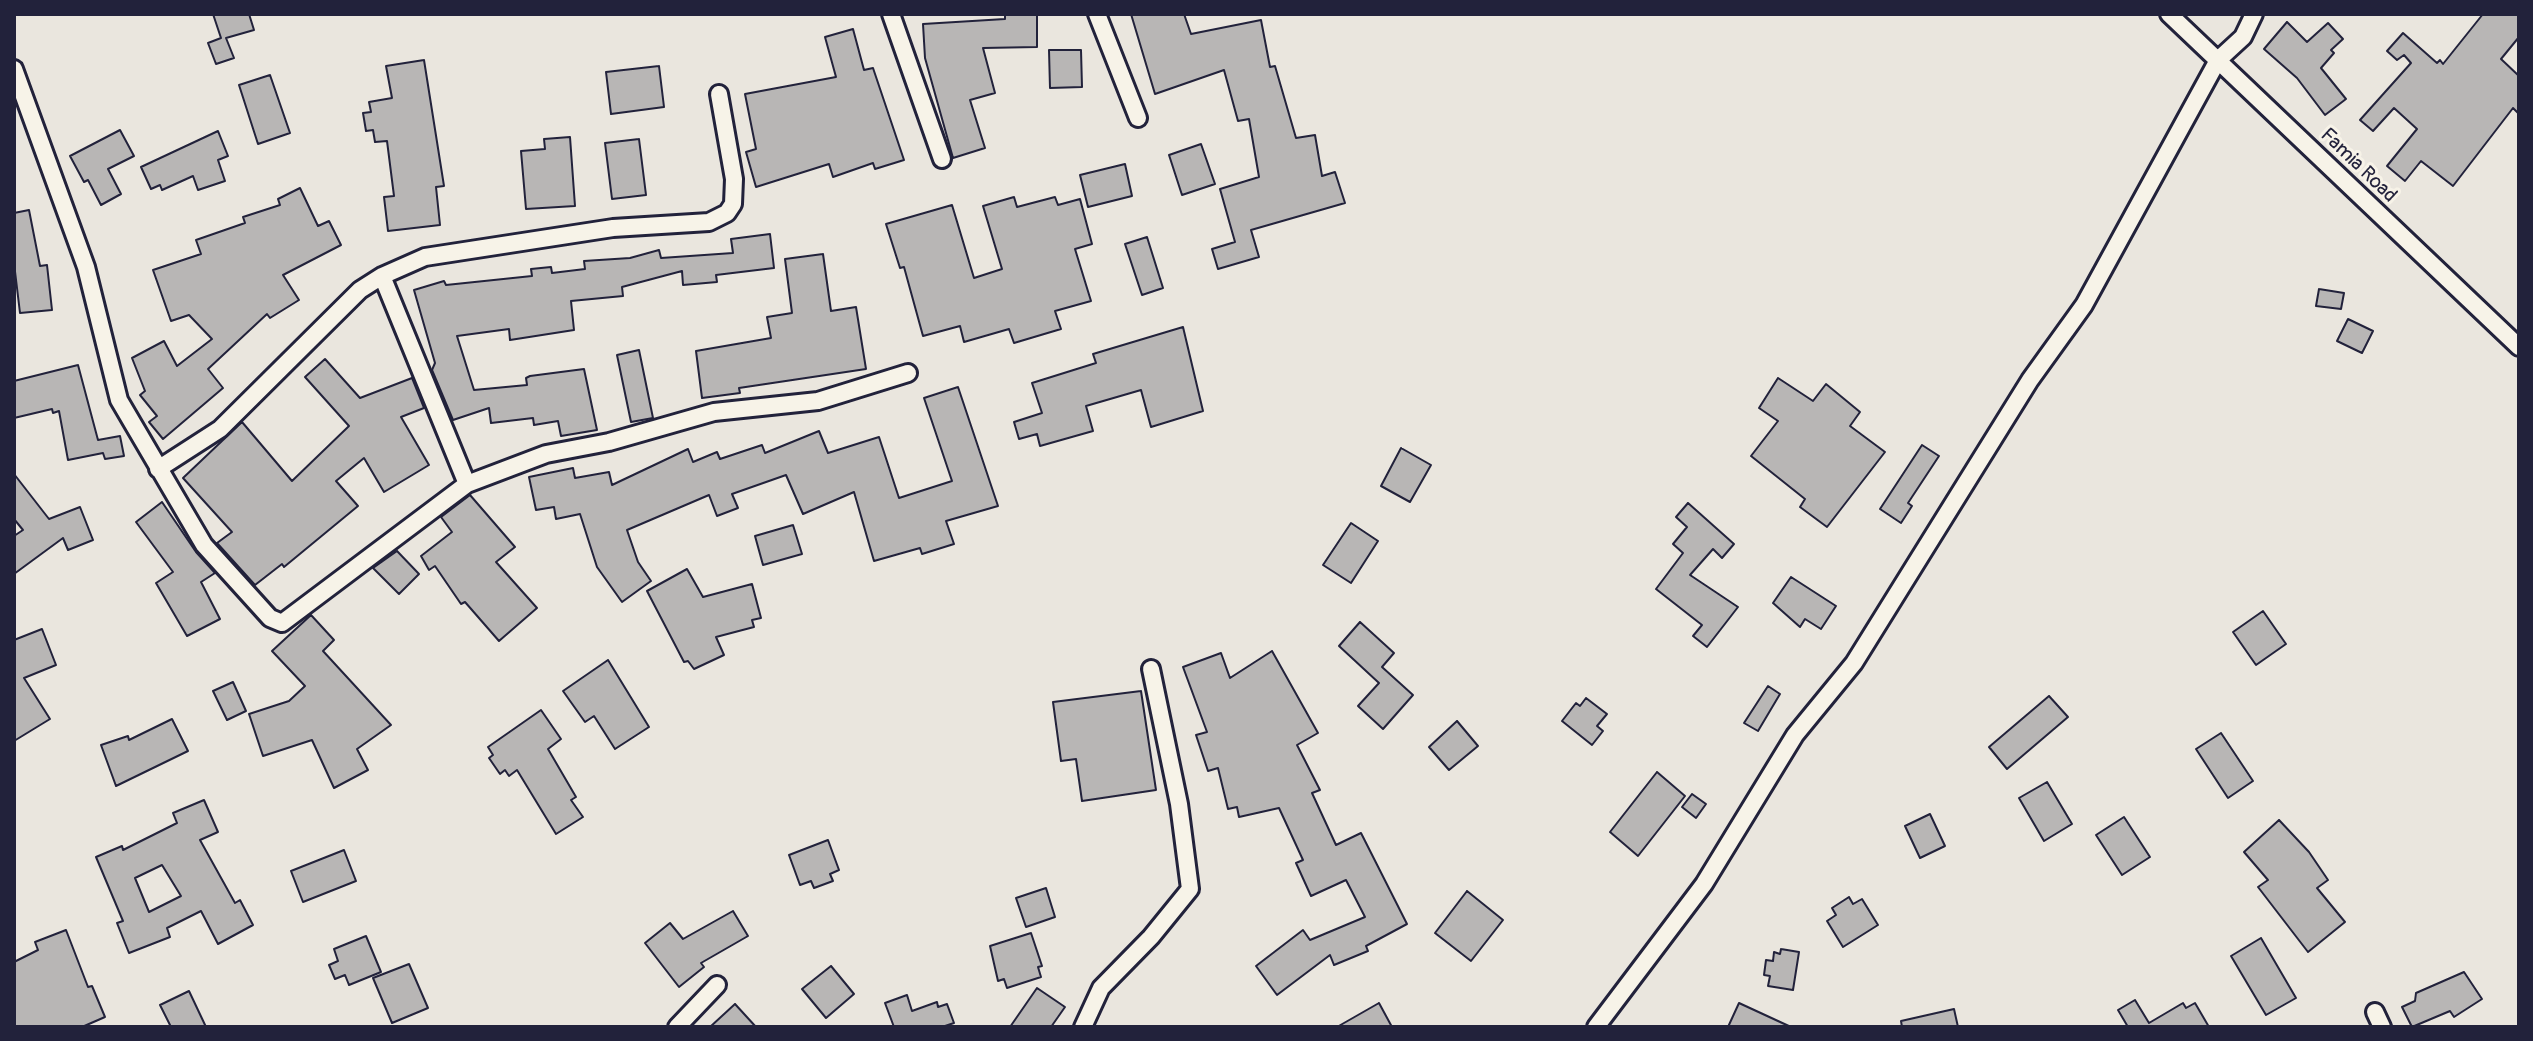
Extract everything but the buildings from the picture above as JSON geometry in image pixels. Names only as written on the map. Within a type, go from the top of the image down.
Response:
[{"type":"street","points":[[891,14],[942,159]]},
{"type":"street","points":[[1097,14],[1138,118]]},
{"type":"street","name":"Famia Road","points":[[2169,14],[2519,347]]},
{"type":"street","points":[[1596,1027],[1704,884],[1795,735],[1834,692],[1862,650],[2030,380],[2084,305],[2218,60],[2243,37],[2254,14]]},
{"type":"street","points":[[14,69],[86,267],[119,400],[204,545],[270,618],[282,623],[467,484],[546,454],[609,442],[714,412],[818,401],[908,373]]},
{"type":"street","points":[[158,469],[220,429],[360,290],[382,276],[425,257],[613,228],[709,222],[727,213],[733,204],[734,179],[719,94]]},
{"type":"street","points":[[382,276],[467,484]]},
{"type":"street","points":[[1083,1027],[1101,988],[1151,937],[1190,889],[1179,804],[1151,669]]},
{"type":"street","points":[[677,1027],[717,985]]}]
